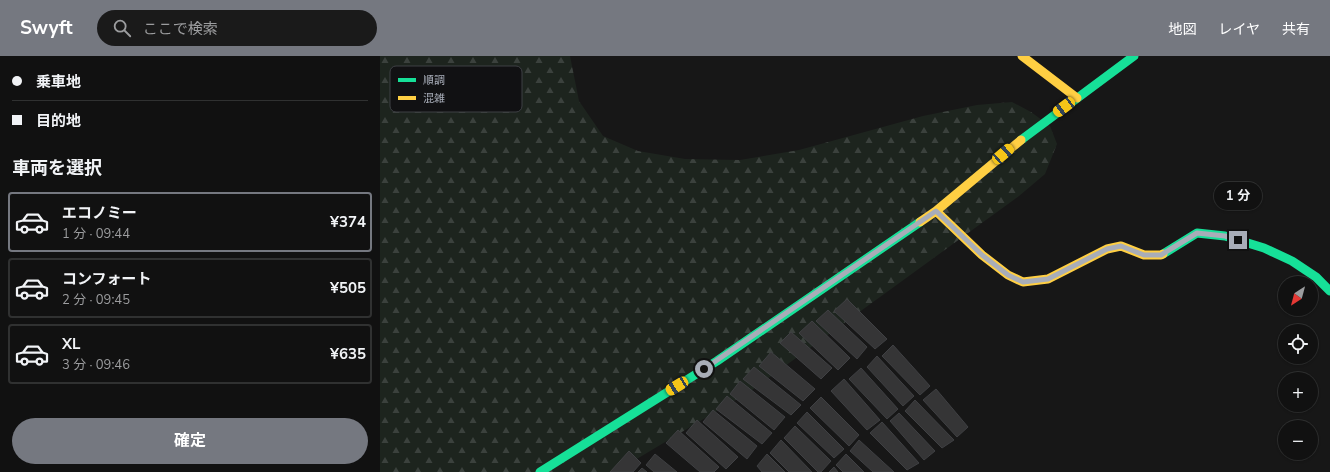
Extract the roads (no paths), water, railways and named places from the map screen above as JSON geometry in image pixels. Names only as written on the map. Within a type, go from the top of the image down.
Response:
[{"type":"street","points":[[1022,56],[1077,98]]},
{"type":"street","points":[[540,472],[717,361],[936,211],[1014,145],[1134,56]]},
{"type":"street","points":[[936,211],[982,255],[1008,275],[1023,282],[1048,279],[1107,249],[1121,246],[1144,255],[1161,255],[1197,233],[1225,236],[1264,248],[1292,261],[1316,277],[1330,291]]}]
